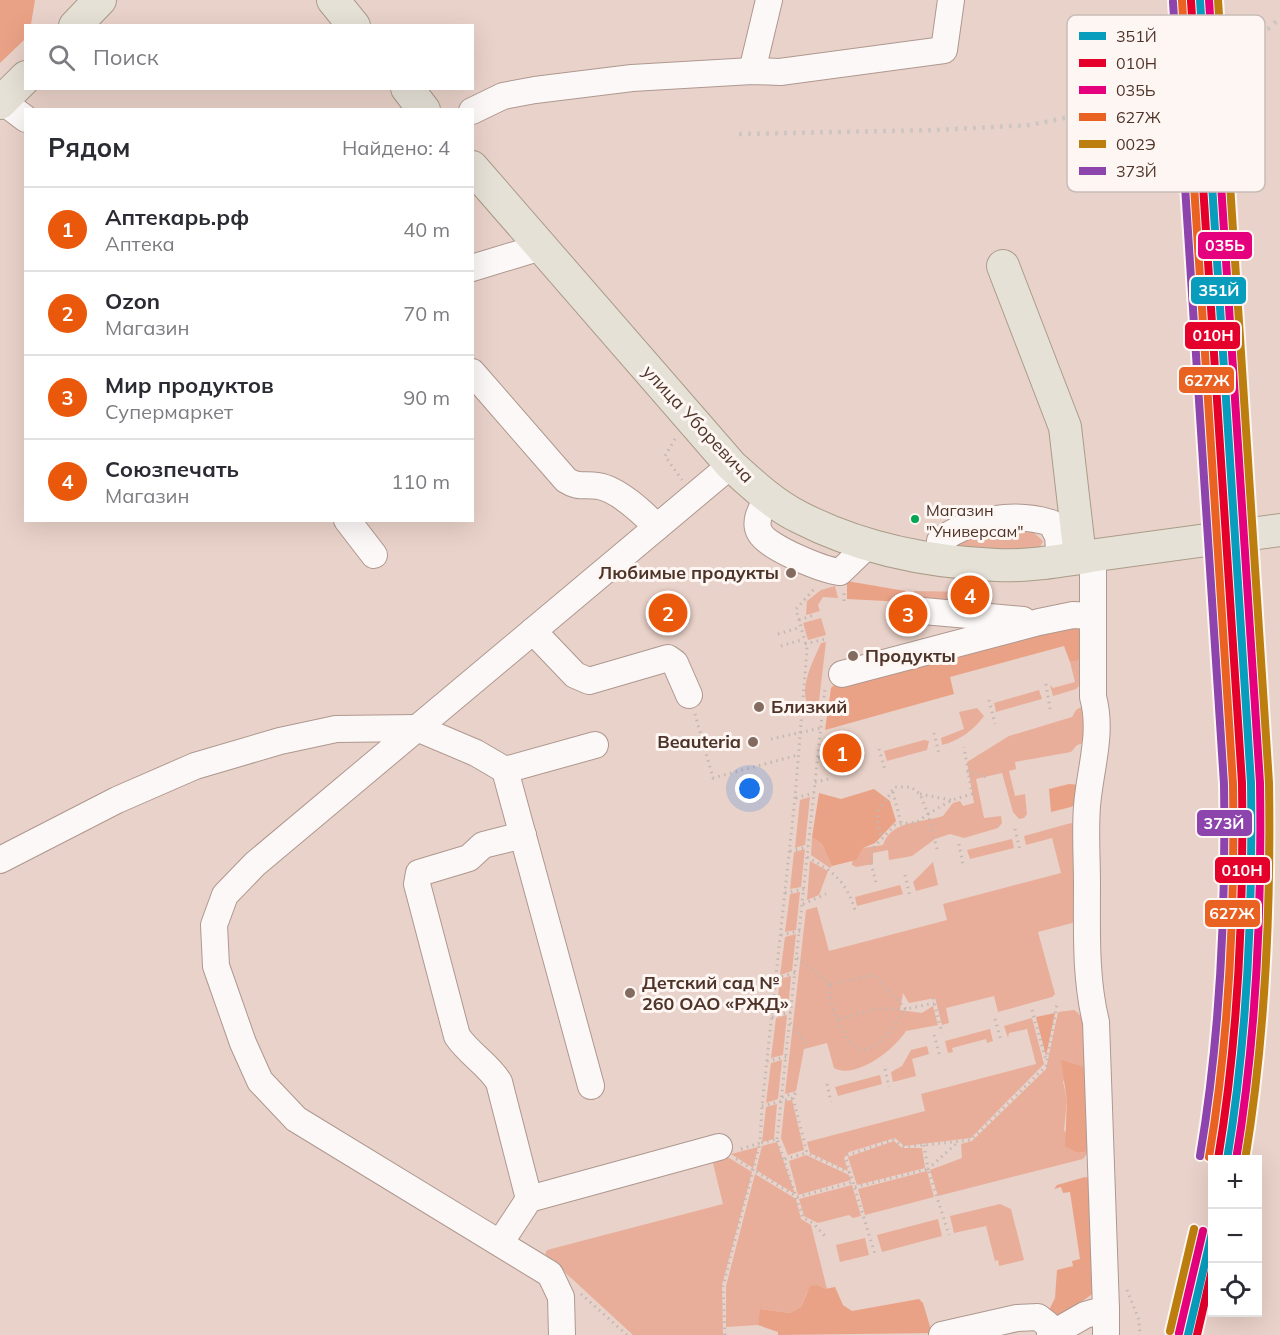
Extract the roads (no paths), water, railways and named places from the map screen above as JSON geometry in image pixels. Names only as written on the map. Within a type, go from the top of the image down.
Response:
[{"type":"main road","points":[[77,24],[100,0]]},
{"type":"main road","points":[[333,0],[352,24]]},
{"type":"main road","points":[[9,108],[24,81]]},
{"type":"main road","points":[[409,90],[422,108]]},
{"type":"main road","name":"улица Уборевича","points":[[474,168],[731,465],[768,497],[797,517],[868,545],[939,560],[999,565],[1078,558],[1280,530]]},
{"type":"main road","points":[[1003,266],[1065,427],[1078,558]]},
{"type":"street","points":[[752,71],[769,0]]},
{"type":"street","points":[[474,110],[503,96],[535,90],[632,78],[752,71],[780,72],[944,50],[951,0]]},
{"type":"street","points":[[474,267],[541,247]]},
{"type":"street","points":[[474,374],[566,480],[577,486],[600,486],[633,504],[657,527]]},
{"type":"street","points":[[562,1335],[561,1297],[550,1274],[296,1119],[260,1081],[243,1043],[216,966],[214,926],[225,895],[255,864],[731,465]]},
{"type":"street","points":[[768,497],[757,518],[759,532],[767,540],[823,570],[840,572],[868,545]]},
{"type":"street","points":[[939,560],[940,541],[955,529],[977,522],[1036,518],[1051,523],[1058,536],[1078,558],[1092,616],[1093,697],[1099,732],[1091,764],[1087,809],[1087,919],[1089,995],[1096,1022],[1106,1335]]},
{"type":"street","points":[[348,522],[374,555]]},
{"type":"street","points":[[912,610],[1039,622]]},
{"type":"street","points":[[834,676],[1039,622],[1073,615],[1092,616]]},
{"type":"street","points":[[533,631],[575,675],[589,681],[668,658],[675,663],[692,703]]},
{"type":"street","points":[[0,860],[117,800],[195,766],[280,741],[336,729],[417,728],[476,753],[506,770],[595,745]]},
{"type":"street","points":[[506,770],[591,1086]]},
{"type":"street","points":[[523,835],[483,845],[469,858],[419,873],[417,884],[458,1036],[464,1046],[493,1072],[499,1082],[529,1199]]},
{"type":"street","points":[[500,1243],[529,1199],[730,1152]]},
{"type":"street","points":[[942,1335],[1017,1318],[1038,1317],[1047,1324],[1051,1335],[1085,1315],[1106,1309]]},
{"type":"railway","points":[[1265,31],[1280,17]]},
{"type":"railway","points":[[739,134],[936,130],[1030,125],[1067,118]]},
{"type":"place","name":"Магазин \"Универсам\"","points":[[915,519]]},
{"type":"place","name":"Любимые продукты","points":[[791,573]]},
{"type":"place","name":"Союзпечать","points":[[970,595]]},
{"type":"place","name":"Ozon","points":[[668,613]]},
{"type":"place","name":"Мир продуктов","points":[[908,614]]},
{"type":"place","name":"Продукты","points":[[853,656]]},
{"type":"place","name":"Близкий","points":[[759,707]]},
{"type":"place","name":"Beauteria","points":[[753,742]]},
{"type":"place","name":"Аптекарь.рф","points":[[842,753]]},
{"type":"place","name":"Детский сад № 260 ОАО «РЖД»","points":[[630,993]]}]
